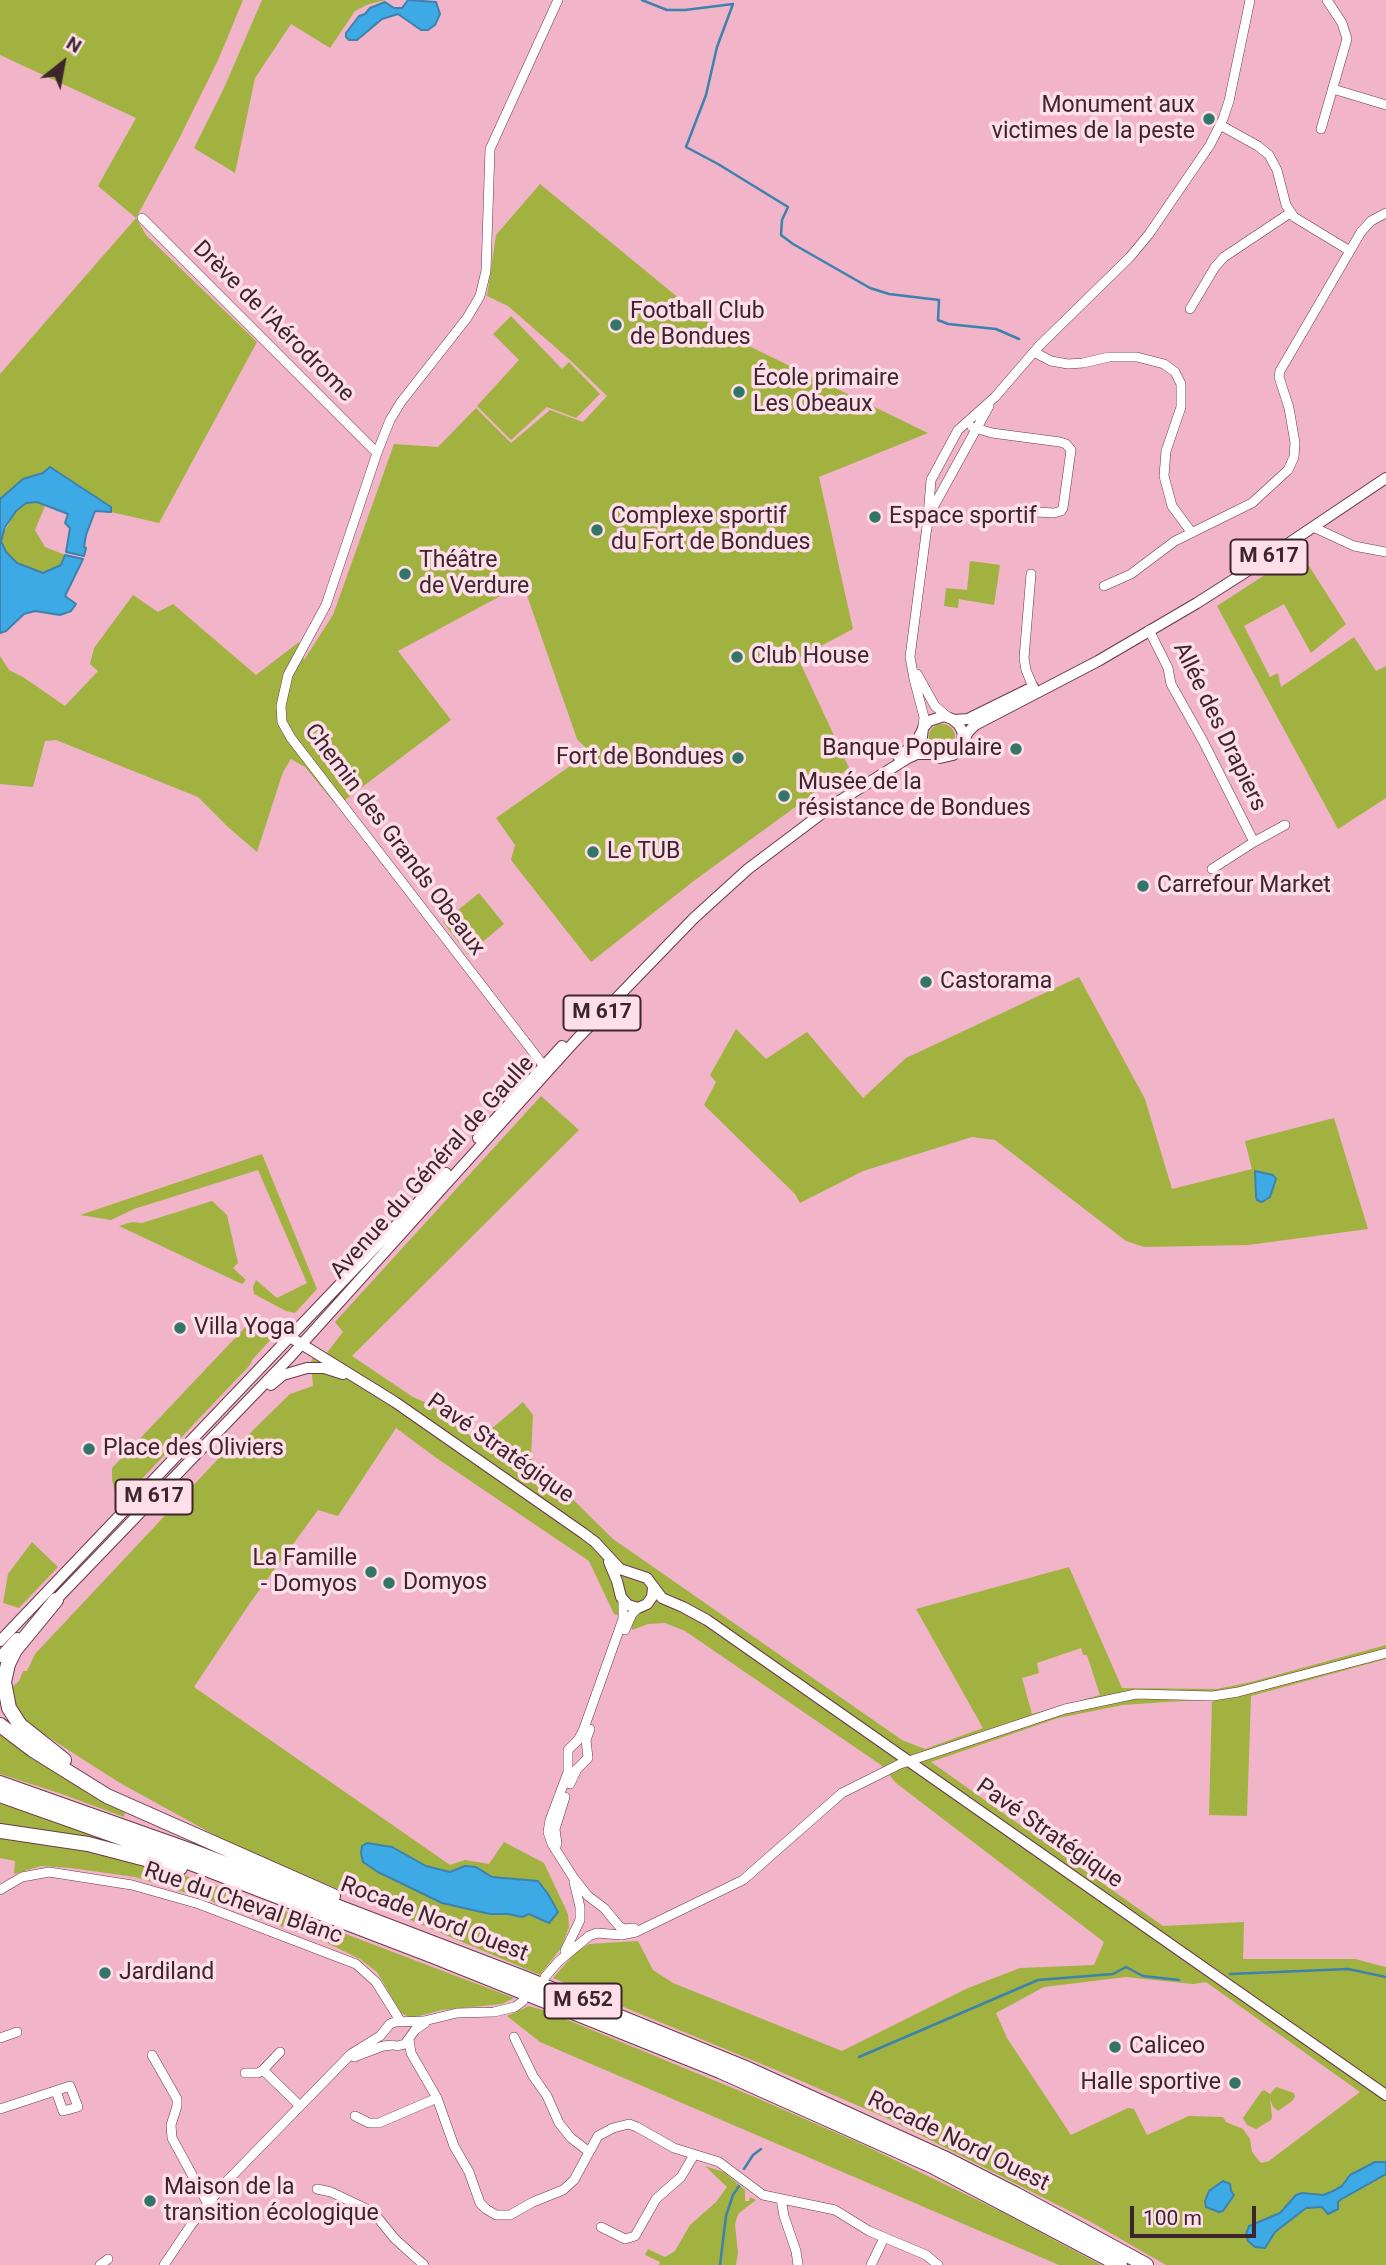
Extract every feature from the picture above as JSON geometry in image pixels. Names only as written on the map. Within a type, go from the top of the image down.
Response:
[{"type":"highway","points":[[56,1600],[19,1644],[6,1671],[6,1699],[20,1725],[59,1756],[129,1800],[247,1859]]},
{"type":"highway","points":[[0,1725],[50,1761],[107,1796],[524,1978]]},
{"type":"highway","name":"Rocade Nord Ouest","points":[[0,1783],[176,1845],[694,2046],[858,2118],[1017,2195],[1146,2265]]},
{"type":"highway","name":"Rocade Nord Ouest","points":[[0,1795],[100,1829],[258,1889],[740,2079],[932,2166],[1120,2265]]},
{"type":"highway","points":[[0,1830],[88,1844],[258,1889]]},
{"type":"main road","name":"M 617","points":[[962,742],[975,725],[1098,661],[1149,631],[1232,581],[1386,478]]},
{"type":"main road","name":"M 617","points":[[951,719],[968,719],[1149,631]]},
{"type":"main road","points":[[935,718],[951,719],[962,730],[962,742],[958,751],[940,758],[931,754],[923,744],[923,730],[935,718]]},
{"type":"main road","name":"Avenue du Général de Gaulle","points":[[0,1657],[305,1340],[669,934],[723,882],[828,801],[911,748],[923,730]]},
{"type":"main road","name":"Avenue du Général de Gaulle","points":[[0,1641],[449,1169],[667,945],[748,869],[833,805],[913,756],[931,754]]},
{"type":"main road","points":[[298,1328],[305,1340]]},
{"type":"main road","name":"Pavé Stratégique","points":[[290,1336],[305,1340],[395,1402],[578,1529],[601,1548],[616,1566],[634,1574]]},
{"type":"main road","points":[[214,1435],[232,1423],[279,1377],[302,1369],[324,1368],[337,1371],[395,1402]]},
{"type":"main road","name":"Pavé Stratégique","points":[[601,1548],[615,1576],[621,1596]]},
{"type":"main road","points":[[634,1574],[647,1578],[653,1588],[652,1599],[642,1606],[630,1606],[621,1596],[623,1581],[634,1574]]},
{"type":"main road","name":"Pavé Stratégique","points":[[653,1588],[666,1601],[687,1609],[714,1625],[904,1762],[1386,2095]]},
{"type":"main road","name":"Pavé Stratégique","points":[[642,1606],[667,1605],[687,1609]]},
{"type":"street","name":"Chemin des Grands Obeaux","points":[[546,1069],[290,737],[282,722],[281,706],[285,682],[327,605],[387,426],[467,318],[480,296],[486,271],[488,160],[491,144],[558,0]]},
{"type":"street","points":[[923,730],[924,717],[911,666],[911,649],[931,480],[954,436],[964,424],[995,397],[1034,352],[1139,247],[1202,157],[1220,125],[1232,90],[1251,0]]},
{"type":"street","points":[[1321,129],[1346,39],[1342,23],[1327,0]]},
{"type":"street","points":[[1333,89],[1386,105]]},
{"type":"street","points":[[1220,125],[1269,155],[1277,170],[1290,213],[1350,251]]},
{"type":"street","points":[[1190,309],[1220,261],[1290,213]]},
{"type":"street","points":[[1104,586],[1131,574],[1168,546],[1252,503],[1288,470],[1296,443],[1279,371],[1366,226],[1386,213]]},
{"type":"street","name":"Drève de l'Aérodrome","points":[[142,218],[377,453]]},
{"type":"street","points":[[1034,352],[1051,361],[1068,364],[1109,357],[1137,357],[1164,364],[1175,372],[1181,384],[1181,407],[1167,452],[1164,476],[1172,506],[1192,533]]},
{"type":"street","points":[[927,529],[933,505],[995,397]]},
{"type":"street","points":[[964,424],[992,433],[1060,442],[1071,450],[1063,508],[1054,513],[1036,512]]},
{"type":"street","points":[[1313,527],[1354,546],[1386,552]]},
{"type":"street","points":[[1031,574],[1024,665],[1033,687]]},
{"type":"street","name":"Allée des Drapiers","points":[[1149,631],[1168,668],[1171,684],[1254,842]]},
{"type":"street","points":[[911,649],[920,682],[935,706],[951,719]]},
{"type":"street","name":"Allée des Drapiers","points":[[1212,869],[1285,825]]},
{"type":"street","points":[[621,1596],[623,1619],[583,1731],[568,1750],[568,1772],[548,1829],[551,1842],[573,1877],[616,1924],[624,1929],[653,1923]]},
{"type":"street","points":[[561,1856],[555,1829],[572,1778],[588,1758],[587,1737],[630,1618],[642,1606]]},
{"type":"street","points":[[573,1877],[584,1929],[596,1933],[630,1933],[743,1880],[842,1793],[904,1762],[1065,1709],[1136,1694],[1213,1696],[1238,1692],[1386,1653]]},
{"type":"street","points":[[574,1744],[582,1744],[587,1749]]},
{"type":"street","points":[[568,1759],[575,1764],[582,1764]]},
{"type":"street","name":"Rue du Cheval Blanc","points":[[0,1891],[22,1877],[43,1872],[149,1889],[207,1907],[346,1959],[367,1972],[402,2022]]},
{"type":"street","points":[[559,1961],[587,1906],[601,1906]]},
{"type":"street","points":[[544,1977],[581,1941],[608,1925],[608,1914]]},
{"type":"street","points":[[382,1992],[386,2006],[387,2040],[411,2053]]},
{"type":"street","points":[[164,2265],[224,2184],[351,2054],[392,2023],[433,2019],[457,2013],[494,2012],[514,2007],[523,2001]]},
{"type":"street","points":[[341,2065],[360,2054],[383,2046],[403,2045],[417,2028],[433,2019]]},
{"type":"street","points":[[402,2022],[409,2029],[411,2053],[437,2098],[480,2203],[496,2215],[510,2215],[563,2190],[574,2180],[595,2139],[601,2133],[629,2124],[674,2148],[724,2165],[760,2193],[835,2210],[884,2238],[926,2255],[937,2265]]},
{"type":"street","points":[[0,2038],[17,2032]]},
{"type":"street","points":[[514,2037],[559,2123],[566,2133],[589,2151]]},
{"type":"street","points":[[245,2073],[258,2073],[263,2070],[280,2052]]},
{"type":"street","points":[[152,2055],[177,2099],[170,2130],[172,2138],[208,2204]]},
{"type":"street","points":[[263,2070],[300,2106]]},
{"type":"street","points":[[0,2110],[56,2091]]},
{"type":"street","points":[[355,2116],[369,2123],[379,2123],[437,2098]]},
{"type":"street","points":[[601,2227],[625,2239],[635,2236],[654,2202],[681,2177],[694,2155]]},
{"type":"street","points":[[317,2189],[335,2193],[373,2212],[395,2239],[424,2265]]},
{"type":"street","points":[[781,2199],[798,2265]]},
{"type":"street","points":[[871,2265],[884,2238]]},
{"type":"green space","points":[[0,0],[243,0],[219,58],[136,218],[98,186],[136,118],[0,55]]},
{"type":"green space","points":[[262,0],[386,0],[355,11],[330,48],[291,24],[255,78],[235,173],[194,148],[224,88]]},
{"type":"green space","name":"Complexe sportif du Fort de Bondues","points":[[540,184],[720,332],[928,433],[819,477],[853,629],[798,658],[849,768],[695,880],[591,962],[511,860],[515,845],[496,818],[590,752],[577,739],[523,584],[398,651],[451,720],[337,806],[305,767],[291,759],[283,772],[257,852],[198,797],[56,740],[45,741],[33,787],[0,784],[0,656],[9,670],[65,706],[98,671],[90,664],[94,648],[133,595],[158,612],[173,604],[256,675],[299,642],[304,660],[333,615],[394,444],[438,447],[476,408],[511,443],[550,410],[583,422],[607,396],[508,306],[487,296],[496,235]]},
{"type":"green space","points":[[136,218],[146,235],[257,342],[159,523],[111,512],[111,506],[43,473],[23,479],[0,499],[0,374]]},
{"type":"green space","points":[[511,316],[562,369],[569,362],[600,394],[576,418],[547,407],[511,440],[477,406],[519,360],[493,334]]},
{"type":"green space","points":[[37,502],[45,506],[35,530],[45,547],[65,555],[61,565],[43,573],[17,563],[6,552],[1,538],[16,511],[26,503]]},
{"type":"green space","points":[[1300,552],[1346,624],[1311,653],[1284,604],[1244,626],[1270,677],[1278,673],[1281,687],[1354,637],[1376,671],[1386,666],[1386,798],[1338,829],[1217,606]]},
{"type":"green space","points":[[970,561],[1000,565],[994,605],[959,599],[958,608],[944,606],[946,588],[967,590]]},
{"type":"green space","points":[[942,724],[951,728],[955,737],[951,746],[942,750],[933,746],[929,737],[933,728]]},
{"type":"green space","points":[[479,893],[504,924],[468,954],[443,922]]},
{"type":"green space","points":[[1079,977],[1145,1099],[1172,1189],[1252,1169],[1245,1141],[1334,1118],[1368,1229],[1248,1245],[1144,1247],[1126,1241],[995,1140],[972,1137],[863,1171],[800,1203],[795,1194],[704,1105],[716,1082],[710,1075],[736,1029],[766,1059],[807,1032],[863,1098],[906,1058]]},
{"type":"green space","points":[[541,1096],[579,1130],[352,1356],[413,1397],[429,1404],[477,1441],[523,1402],[533,1415],[531,1458],[613,1539],[902,1740],[925,1749],[983,1728],[916,1609],[1069,1567],[1122,1688],[1217,1689],[1386,1645],[1386,1659],[1251,1696],[1247,1816],[1209,1815],[1212,1699],[1123,1705],[1058,1718],[931,1762],[1163,1926],[1244,1922],[1243,1959],[1355,1959],[1386,1967],[1386,2265],[1166,2265],[1091,2222],[891,2120],[553,1978],[576,1952],[589,1944],[638,1941],[653,1970],[673,1983],[842,2051],[968,1988],[1020,1968],[1094,1965],[1104,1942],[896,1783],[881,1765],[685,1631],[665,1623],[648,1624],[632,1630],[632,1620],[614,1614],[589,1561],[396,1428],[338,1516],[318,1510],[250,1603],[194,1687],[450,1865],[465,1860],[489,1864],[504,1842],[544,1863],[568,1914],[569,1927],[561,1948],[540,1975],[229,1843],[120,1783],[26,1723],[14,1706],[10,1689],[19,1681],[23,1671],[27,1671],[35,1654],[219,1458],[247,1436],[290,1394],[313,1386],[311,1362],[314,1355],[322,1359],[343,1332],[335,1322]],"holes":[[[1081,1648],[1083,1655],[1087,1655],[1100,1695],[1032,1714],[1022,1678],[1039,1673],[1037,1663]],[[1126,1977],[1193,1984],[1206,1982],[1360,2092],[1269,2161],[1261,2163],[1252,2152],[1250,2139],[1243,2129],[1226,2122],[1223,2117],[1189,2116],[1147,2135],[1134,2109],[1128,2108],[1071,2135],[1007,2038],[996,2013],[1044,1987]]]},
{"type":"green space","points":[[262,1154],[317,1289],[295,1313],[254,1294],[256,1280],[277,1298],[307,1283],[258,1170],[134,1209],[111,1220],[80,1215]]},
{"type":"green space","points":[[212,1201],[227,1215],[238,1263],[233,1268],[246,1280],[242,1284],[119,1226],[132,1222],[142,1223]]},
{"type":"green space","points":[[255,1317],[268,1326],[273,1337],[250,1365],[118,1504],[112,1468]]},
{"type":"green space","points":[[32,1542],[58,1567],[19,1608],[3,1603],[8,1574]]},
{"type":"green space","points":[[0,1731],[66,1779],[125,1813],[124,1817],[0,1774]]},
{"type":"green space","points":[[0,1803],[45,1818],[117,1845],[0,1826]]},
{"type":"green space","points":[[0,1836],[87,1848],[162,1868],[243,1895],[514,1998],[502,2004],[442,2010],[411,2018],[401,2013],[377,1972],[360,1959],[325,1942],[206,1899],[135,1877],[41,1866],[14,1874],[15,1861],[0,1858]]},
{"type":"green space","points":[[529,2006],[757,2098],[866,2146],[1002,2212],[1101,2265],[1059,2265],[540,2042],[507,2016]]},
{"type":"green space","points":[[1276,2087],[1294,2093],[1295,2097],[1278,2111],[1270,2099],[1271,2120],[1256,2129],[1247,2125],[1243,2118],[1261,2092],[1264,2090],[1270,2094]]},
{"type":"green space","points":[[705,2166],[724,2172],[745,2190],[745,2201],[749,2201],[750,2197],[756,2200],[737,2217],[736,2265],[659,2265],[660,2262],[645,2255],[648,2249],[665,2257],[675,2251],[690,2225],[716,2202],[727,2187]]},
{"type":"water","points":[[408,0],[436,2],[440,14],[435,25],[428,30],[421,30],[398,14],[382,19],[357,40],[349,40],[346,37],[346,33],[359,16],[370,8],[385,2],[394,8],[402,8]]},
{"type":"water","points":[[50,467],[111,507],[111,512],[95,511],[86,535],[84,556],[66,552],[70,528],[65,523],[68,514],[37,502],[26,503],[16,511],[5,527],[1,541],[6,552],[17,563],[43,573],[61,565],[65,555],[83,559],[65,596],[76,604],[71,611],[60,615],[35,611],[24,614],[6,631],[0,633],[0,499],[23,479],[43,473]]},
{"type":"water","points":[[1255,1171],[1273,1175],[1276,1179],[1270,1197],[1262,1202],[1256,1197]]},
{"type":"water","points":[[367,1843],[392,1847],[426,1866],[450,1872],[465,1866],[476,1867],[492,1877],[538,1881],[558,1912],[549,1923],[529,1914],[522,1917],[490,1914],[442,1903],[363,1862],[362,1846]]},
{"type":"water","points":[[1375,2162],[1386,2162],[1386,2174],[1340,2200],[1338,2209],[1328,2214],[1322,2207],[1306,2208],[1275,2232],[1265,2248],[1255,2247],[1248,2241],[1246,2234],[1249,2226],[1280,2213],[1296,2195],[1323,2195],[1331,2192],[1342,2186],[1350,2175]]},
{"type":"water","points":[[1223,2181],[1230,2184],[1234,2195],[1223,2211],[1219,2212],[1206,2207],[1205,2201],[1209,2191]]},
{"type":"waterway","points":[[642,0],[667,10],[733,4],[717,47],[706,95],[686,147],[788,207],[782,220],[781,235],[870,288],[889,294],[939,300],[938,320],[948,324],[996,329],[1019,339]]},
{"type":"waterway","points":[[859,2057],[1038,1980],[1113,1974],[1126,1967],[1143,1976],[1179,1980]]},
{"type":"waterway","points":[[1230,1974],[1348,1969],[1386,1977]]},
{"type":"waterway","points":[[744,2169],[753,2155],[761,2149]]},
{"type":"waterway","points":[[720,2265],[726,2216],[739,2186]]},
{"type":"place","name":"Monument aux victimes de la peste","points":[[1209,119]]},
{"type":"place","name":"Football Club de Bondues","points":[[616,325]]},
{"type":"place","name":"École primaire Les Obeaux","points":[[739,392]]},
{"type":"place","name":"Espace sportif","points":[[875,517]]},
{"type":"place","name":"Complexe sportif du Fort de Bondues","points":[[597,530]]},
{"type":"place","name":"Théâtre de Verdure","points":[[405,574]]},
{"type":"place","name":"Club House","points":[[737,657]]},
{"type":"place","name":"Banque Populaire","points":[[1016,749]]},
{"type":"place","name":"Fort de Bondues","points":[[738,758]]},
{"type":"place","name":"Musée de la résistance de Bondues","points":[[784,796]]},
{"type":"place","name":"Le TUB","points":[[593,852]]},
{"type":"place","name":"Carrefour Market","points":[[1143,886]]},
{"type":"place","name":"Castorama","points":[[926,982]]},
{"type":"place","name":"Villa Yoga","points":[[180,1328]]},
{"type":"place","name":"Place des Oliviers","points":[[89,1449]]},
{"type":"place","name":"La Famille - Domyos","points":[[371,1572]]},
{"type":"place","name":"Domyos","points":[[389,1583]]},
{"type":"place","name":"Jardiland","points":[[105,1973]]},
{"type":"place","name":"Caliceo","points":[[1115,2047]]},
{"type":"place","name":"Halle sportive","points":[[1235,2083]]},
{"type":"place","name":"Maison de la transition écologique","points":[[150,2201]]}]
